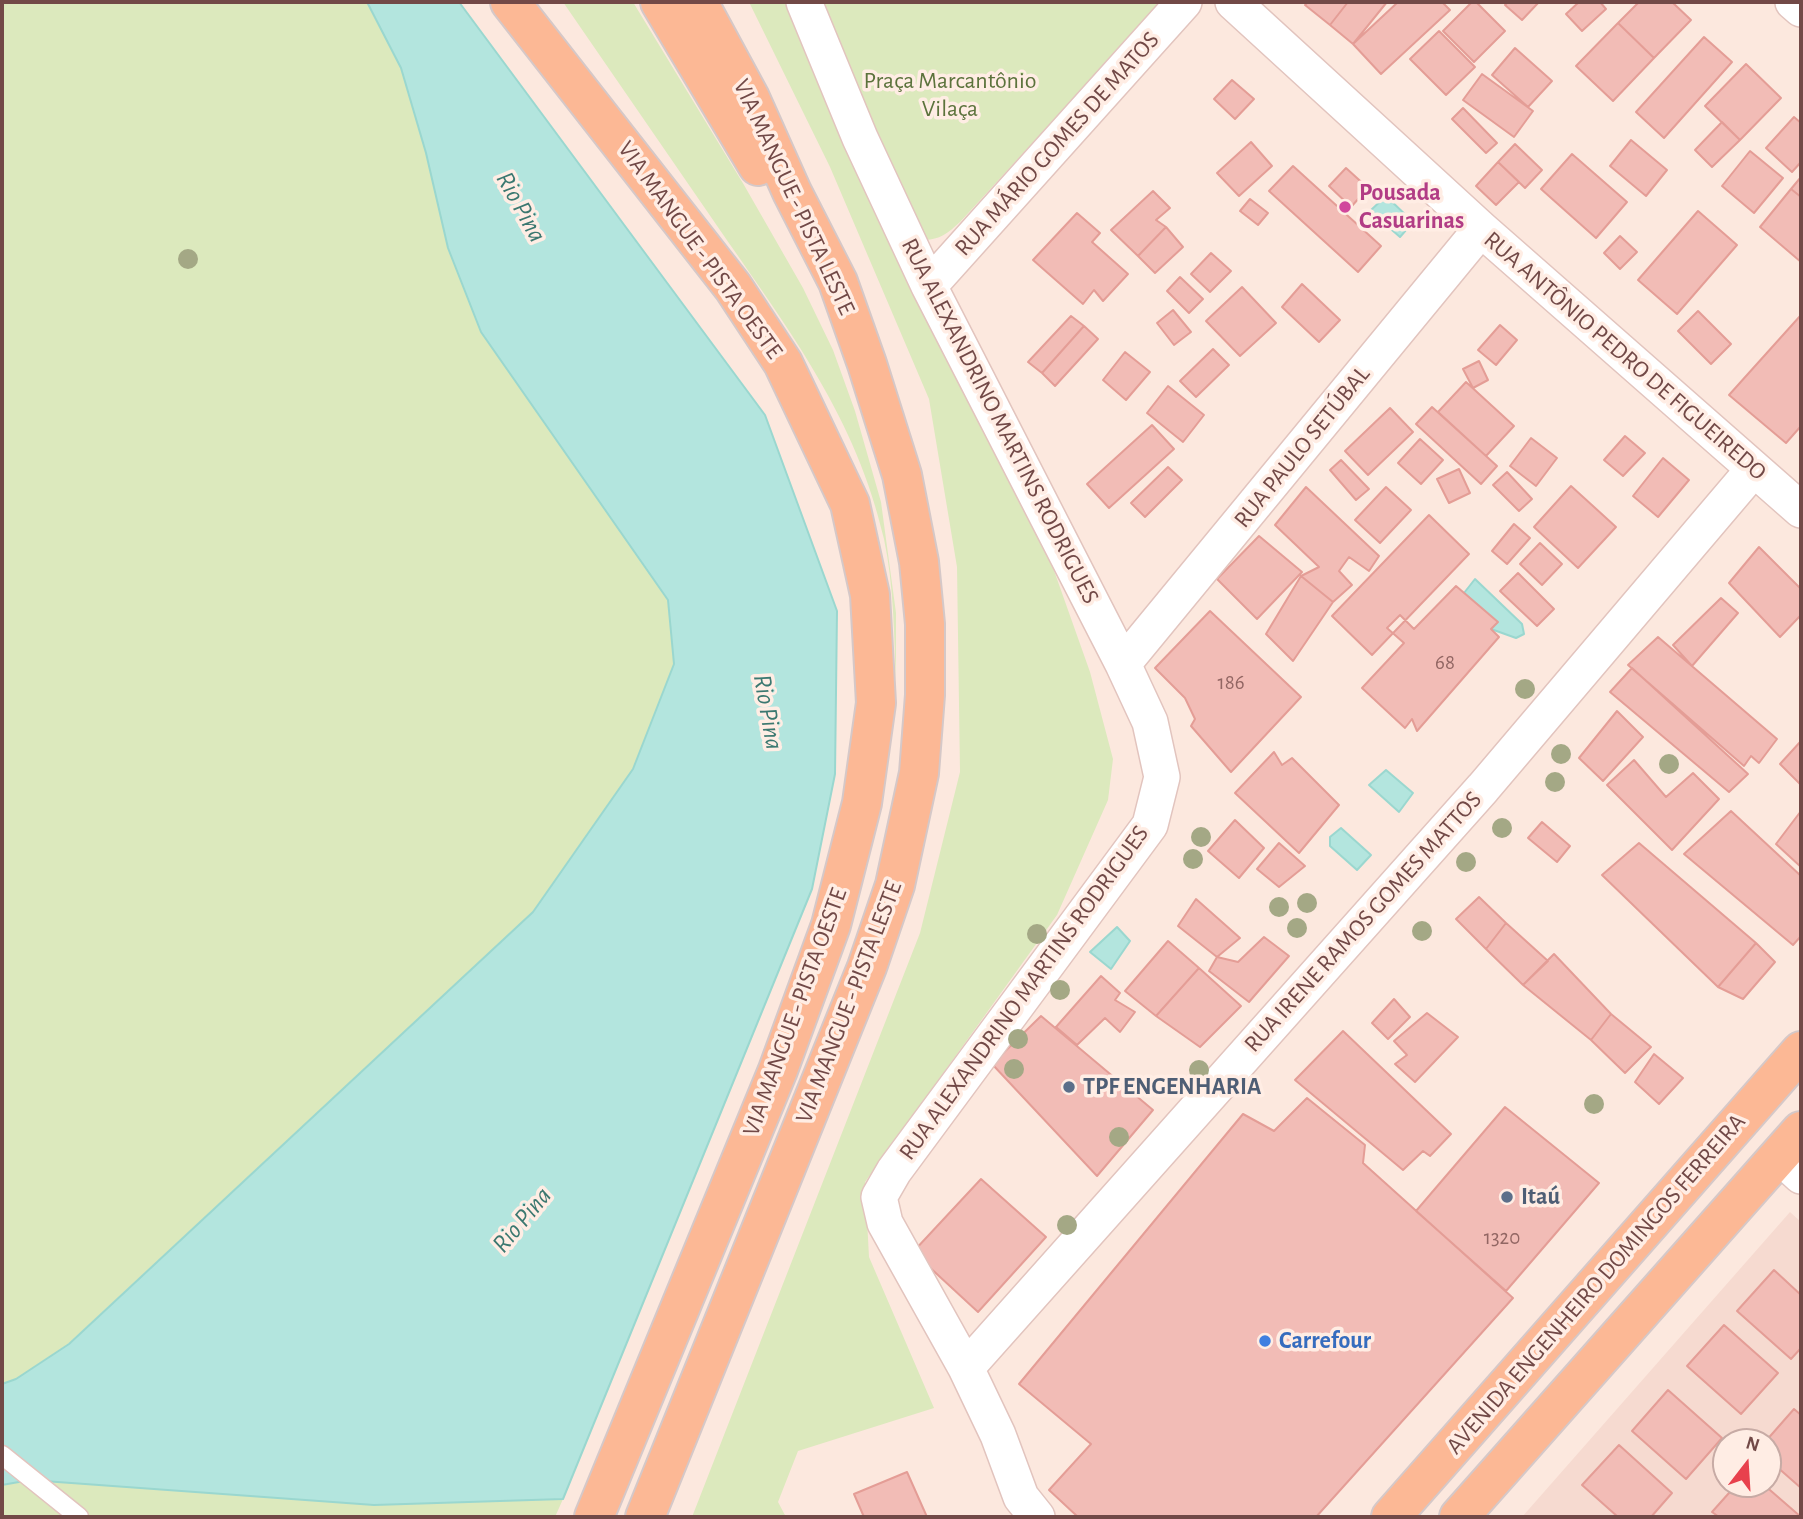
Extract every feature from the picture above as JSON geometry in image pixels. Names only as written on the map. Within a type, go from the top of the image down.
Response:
[{"type":"main road","name":"VIA MANGUE - PISTA OESTE","points":[[510,2],[733,287],[783,363],[850,504],[870,595],[876,703],[862,803],[831,925],[778,1070],[594,1517]]},
{"type":"main road","points":[[532,2],[594,108]]},
{"type":"main road","points":[[660,2],[757,165],[845,300]]},
{"type":"main road","name":"VIA MANGUE - PISTA LESTE","points":[[645,1517],[866,967],[895,885],[919,773],[925,695],[925,624],[919,562],[902,475],[845,300],[750,98],[698,2]]},
{"type":"main road","name":"AVENIDA ENGENHEIRO DOMINGOS FERREIRA","points":[[1391,1517],[1801,1051]]},
{"type":"main road","name":"AVENIDA ENGENHEIRO DOMINGOS FERREIRA","points":[[1459,1517],[1794,1154]]},
{"type":"street","name":"RUA ALEXANDRINO MARTINS RODRIGUES","points":[[804,2],[860,138],[929,286],[1123,664],[1150,722],[1162,777],[1150,825],[894,1171],[879,1197],[885,1223],[966,1368],[998,1435],[1021,1497],[1038,1517]]},
{"type":"street","name":"RUA MÁRIO GOMES DE MATOS","points":[[929,286],[1184,2]]},
{"type":"street","name":"RUA ANTÔNIO PEDRO DE FIGUEIREDO","points":[[1233,2],[1481,229],[1801,510]]},
{"type":"street","points":[[1793,2],[1801,9]]},
{"type":"street","name":"RUA PAULO SETÚBAL","points":[[1123,664],[1481,229]]},
{"type":"street","name":"RUA IRENE RAMOS GOMES MATTOS","points":[[966,1368],[1483,788],[1753,470]]},
{"type":"lane","points":[[2,1455],[79,1517]]},
{"type":"shaded area","points":[[1790,1212],[1801,1222],[1801,1517],[1522,1517]]},
{"type":"green space","points":[[2,2],[367,2],[401,68],[426,153],[448,248],[668,600],[674,664],[633,769],[533,912],[68,1344],[16,1379],[2,1384]]},
{"type":"green space","points":[[563,2],[633,2],[803,288],[833,350],[855,411],[881,502],[896,613],[896,682],[892,593],[884,539],[857,455],[839,416],[772,305]]},
{"type":"green space","points":[[749,2],[787,2],[1046,548],[1090,672],[1113,759],[1108,800],[1057,915],[865,1182],[869,1257],[934,1408],[798,1451],[778,1502],[786,1517],[692,1517],[920,933],[960,772],[957,567],[929,399],[830,167]]},
{"type":"green space","name":"Praça Marcantônio Vilaça","points":[[809,2],[1162,2],[960,222],[940,237],[923,240],[916,239]]},
{"type":"green space","points":[[30,1480],[374,1505],[563,1499],[555,1517],[2,1517],[2,1485]]},
{"type":"water","name":"Rio Pina","points":[[367,2],[459,2],[765,415],[837,611],[835,774],[812,889],[563,1499],[374,1505],[30,1480],[2,1485],[2,1384],[16,1379],[69,1344],[533,912],[633,769],[674,664],[668,600],[481,332],[448,248],[426,153],[401,68]]},
{"type":"water","points":[[1386,196],[1413,222],[1400,237],[1370,211]]},
{"type":"water","points":[[1475,579],[1522,624],[1524,634],[1516,638],[1491,629],[1497,622],[1464,593]]},
{"type":"water","points":[[1386,770],[1413,793],[1399,812],[1369,785]]},
{"type":"water","points":[[1341,828],[1371,855],[1357,870],[1330,846],[1330,837]]},
{"type":"water","points":[[1117,927],[1130,941],[1111,969],[1090,952]]},
{"type":"building","points":[[1308,2],[1348,2],[1330,25],[1305,5]]},
{"type":"building","points":[[1348,2],[1387,2],[1353,44],[1330,25]]},
{"type":"building","points":[[1398,2],[1442,2],[1450,10],[1381,74],[1353,44]]},
{"type":"building","points":[[1472,2],[1476,2],[1505,31],[1474,62],[1443,31]]},
{"type":"building","points":[[1508,2],[1539,2],[1522,20],[1505,5]]},
{"type":"building","points":[[1579,2],[1600,2],[1606,9],[1582,31],[1566,14]]},
{"type":"building","points":[[1639,2],[1672,2],[1691,20],[1654,58],[1618,23]]},
{"type":"building","points":[[1618,23],[1654,58],[1613,101],[1576,66]]},
{"type":"building","points":[[1439,31],[1475,67],[1446,95],[1410,59]]},
{"type":"building","points":[[1704,37],[1732,62],[1664,138],[1636,112]]},
{"type":"building","points":[[1515,48],[1552,81],[1528,107],[1492,75]]},
{"type":"building","points":[[1746,64],[1781,98],[1740,140],[1705,106]]},
{"type":"building","points":[[1482,74],[1533,111],[1514,137],[1463,100]]},
{"type":"building","points":[[1232,80],[1254,99],[1235,119],[1214,99]]},
{"type":"building","points":[[1463,108],[1497,143],[1486,153],[1452,119]]},
{"type":"building","points":[[1794,117],[1801,123],[1801,162],[1792,172],[1766,148]]},
{"type":"building","points":[[1722,122],[1740,140],[1712,167],[1695,150]]},
{"type":"building","points":[[1631,140],[1667,170],[1646,196],[1610,166]]},
{"type":"building","points":[[1251,142],[1272,166],[1239,196],[1217,173]]},
{"type":"building","points":[[1515,144],[1542,170],[1525,188],[1498,162]]},
{"type":"building","points":[[1750,151],[1783,178],[1754,213],[1722,186]]},
{"type":"building","points":[[1572,154],[1627,202],[1596,238],[1541,189]]},
{"type":"building","points":[[1498,162],[1519,182],[1496,205],[1476,186]]},
{"type":"building","points":[[1293,166],[1381,246],[1358,272],[1269,191]]},
{"type":"building","points":[[1346,168],[1368,188],[1351,207],[1329,186]]},
{"type":"building","points":[[1801,177],[1801,197],[1791,189]]},
{"type":"building","points":[[1791,189],[1801,197],[1801,262],[1760,227]]},
{"type":"building","points":[[1153,191],[1170,208],[1156,220],[1166,227],[1138,256],[1111,230]]},
{"type":"building","points":[[1250,199],[1268,213],[1258,225],[1240,211]]},
{"type":"building","points":[[1698,211],[1737,245],[1677,314],[1638,280]]},
{"type":"building","points":[[1077,213],[1100,233],[1092,242],[1128,274],[1103,301],[1094,290],[1083,304],[1033,260]]},
{"type":"building","points":[[1166,227],[1183,247],[1155,273],[1138,256]]},
{"type":"building","points":[[1620,236],[1637,252],[1620,269],[1604,253]]},
{"type":"building","points":[[1211,253],[1231,271],[1210,292],[1191,274]]},
{"type":"building","points":[[1180,277],[1203,299],[1189,313],[1167,291]]},
{"type":"building","points":[[1302,284],[1340,320],[1319,342],[1282,307]]},
{"type":"building","points":[[1242,287],[1276,323],[1240,356],[1206,321]]},
{"type":"building","points":[[1173,310],[1191,332],[1174,345],[1157,323]]},
{"type":"building","points":[[1698,311],[1731,344],[1711,364],[1678,331]]},
{"type":"building","points":[[1801,315],[1801,426],[1786,443],[1729,395]]},
{"type":"building","points":[[1071,316],[1084,326],[1042,373],[1028,362]]},
{"type":"building","points":[[1500,325],[1517,340],[1496,365],[1478,350]]},
{"type":"building","points":[[1084,326],[1098,339],[1055,386],[1042,373]]},
{"type":"building","points":[[1213,349],[1229,365],[1196,397],[1180,381]]},
{"type":"building","points":[[1125,352],[1150,372],[1126,400],[1103,380]]},
{"type":"building","points":[[1479,361],[1488,380],[1473,388],[1463,369]]},
{"type":"building","points":[[1466,382],[1514,426],[1486,456],[1438,412]]},
{"type":"building","points":[[1168,386],[1204,415],[1183,442],[1147,413]]},
{"type":"building","points":[[1432,407],[1497,466],[1481,484],[1416,424]]},
{"type":"building","points":[[1390,408],[1413,432],[1368,475],[1345,451]]},
{"type":"building","points":[[1152,425],[1174,449],[1109,508],[1087,484]]},
{"type":"building","points":[[1625,436],[1645,453],[1623,476],[1604,460]]},
{"type":"building","points":[[1531,438],[1557,458],[1536,486],[1510,466]]},
{"type":"building","points":[[1420,439],[1443,460],[1421,484],[1398,463]]},
{"type":"building","points":[[1663,458],[1689,480],[1658,517],[1633,496]]},
{"type":"building","points":[[1341,460],[1369,489],[1356,500],[1330,470]]},
{"type":"building","points":[[1168,467],[1182,480],[1145,517],[1131,503]]},
{"type":"building","points":[[1459,469],[1470,493],[1449,503],[1437,479]]},
{"type":"building","points":[[1507,472],[1532,499],[1519,511],[1493,485]]},
{"type":"building","points":[[1571,486],[1616,527],[1578,568],[1534,527]]},
{"type":"building","points":[[1306,487],[1379,556],[1369,571],[1349,557],[1339,571],[1352,585],[1333,602],[1301,576],[1319,567],[1275,525]]},
{"type":"building","points":[[1386,487],[1411,510],[1380,543],[1355,520]]},
{"type":"building","points":[[1429,515],[1469,554],[1372,655],[1332,616]]},
{"type":"building","points":[[1514,524],[1530,538],[1507,564],[1492,551]]},
{"type":"building","points":[[1259,536],[1302,572],[1257,619],[1217,579]]},
{"type":"building","points":[[1540,543],[1562,564],[1542,585],[1520,564]]},
{"type":"building","points":[[1759,547],[1801,589],[1801,615],[1780,637],[1729,583]]},
{"type":"building","points":[[1518,573],[1554,609],[1537,626],[1500,591]]},
{"type":"building","points":[[1301,576],[1333,602],[1293,661],[1266,634]]},
{"type":"building","points":[[1456,586],[1498,622],[1491,629],[1499,637],[1417,731],[1412,719],[1405,728],[1362,688],[1404,643],[1387,628],[1400,615],[1414,629]]},
{"type":"building","points":[[1721,598],[1738,613],[1692,666],[1673,645]]},
{"type":"building","points":[[1210,611],[1301,697],[1231,772],[1191,726],[1195,719],[1185,698],[1155,668]]},
{"type":"building","points":[[1658,637],[1777,739],[1759,763],[1751,756],[1744,766],[1628,665]]},
{"type":"building","points":[[1632,668],[1748,774],[1729,792],[1610,692]]},
{"type":"building","points":[[1617,711],[1643,737],[1603,781],[1579,758]]},
{"type":"building","points":[[1801,741],[1801,785],[1780,764]]},
{"type":"building","points":[[1274,752],[1282,765],[1292,758],[1339,805],[1299,853],[1235,793]]},
{"type":"building","points":[[1634,760],[1666,797],[1693,773],[1719,799],[1672,850],[1607,785]]},
{"type":"building","points":[[1731,811],[1801,876],[1801,936],[1793,945],[1684,854]]},
{"type":"building","points":[[1801,811],[1801,867],[1776,844]]},
{"type":"building","points":[[1235,820],[1264,848],[1239,878],[1208,851]]},
{"type":"building","points":[[1542,822],[1570,846],[1557,862],[1528,838]]},
{"type":"building","points":[[1279,843],[1305,866],[1279,887],[1257,869]]},
{"type":"building","points":[[1639,843],[1756,943],[1718,987],[1602,875]]},
{"type":"building","points":[[1479,897],[1506,923],[1486,949],[1456,919]]},
{"type":"building","points":[[1196,899],[1240,938],[1217,957],[1178,926]]},
{"type":"building","points":[[1506,923],[1548,961],[1523,985],[1486,949]]},
{"type":"building","points":[[1264,937],[1289,956],[1249,1002],[1209,971],[1217,957],[1238,962]]},
{"type":"building","points":[[1168,941],[1199,968],[1156,1016],[1125,991]]},
{"type":"building","points":[[1756,943],[1775,962],[1743,999],[1718,987]]},
{"type":"building","points":[[1554,954],[1611,1014],[1591,1040],[1523,985]]},
{"type":"building","points":[[1199,968],[1241,1006],[1200,1047],[1156,1016]]},
{"type":"building","points":[[1101,976],[1120,993],[1115,1000],[1135,1012],[1120,1032],[1105,1018],[1077,1045],[1056,1027]]},
{"type":"building","points":[[1394,999],[1410,1017],[1388,1039],[1372,1023]]},
{"type":"building","points":[[1427,1013],[1458,1037],[1415,1082],[1395,1064],[1407,1055],[1394,1041]]},
{"type":"building","points":[[1611,1014],[1651,1047],[1625,1073],[1591,1040]]},
{"type":"building","name":"TPF ENGENHARIA","points":[[1041,1016],[1153,1110],[1097,1176],[992,1064]]},
{"type":"building","points":[[1343,1031],[1451,1134],[1430,1156],[1423,1151],[1403,1170],[1295,1080]]},
{"type":"building","points":[[1654,1054],[1683,1078],[1659,1104],[1635,1082]]},
{"type":"building","name":"Carrefour","points":[[1307,1098],[1365,1145],[1363,1163],[1513,1298],[1316,1517],[1078,1517],[1049,1490],[1091,1444],[1019,1384],[1243,1114],[1274,1131]]},
{"type":"building","name":"Itaú","points":[[1505,1107],[1599,1183],[1506,1291],[1416,1211]]},
{"type":"building","points":[[981,1179],[1046,1237],[978,1312],[913,1252]]},
{"type":"building","points":[[1774,1270],[1801,1295],[1801,1348],[1791,1359],[1737,1311]]},
{"type":"building","points":[[1724,1325],[1778,1373],[1741,1414],[1687,1366]]},
{"type":"building","points":[[1668,1390],[1712,1429],[1712,1449],[1686,1479],[1632,1431]]},
{"type":"building","points":[[1794,1409],[1801,1415],[1801,1488],[1782,1471],[1782,1428],[1777,1428]]},
{"type":"building","points":[[1619,1445],[1672,1493],[1651,1517],[1618,1517],[1582,1485]]},
{"type":"building","points":[[907,1472],[927,1517],[864,1517],[854,1494]]},
{"type":"building","points":[[1724,1498],[1779,1498],[1801,1517],[1719,1517],[1712,1512]]},
{"type":"place","name":"Pousada Casuarinas","points":[[1345,207]]},
{"type":"place","name":"TPF ENGENHARIA","points":[[1069,1087]]},
{"type":"place","name":"Itaú","points":[[1507,1197]]},
{"type":"place","name":"Carrefour","points":[[1265,1341]]}]
